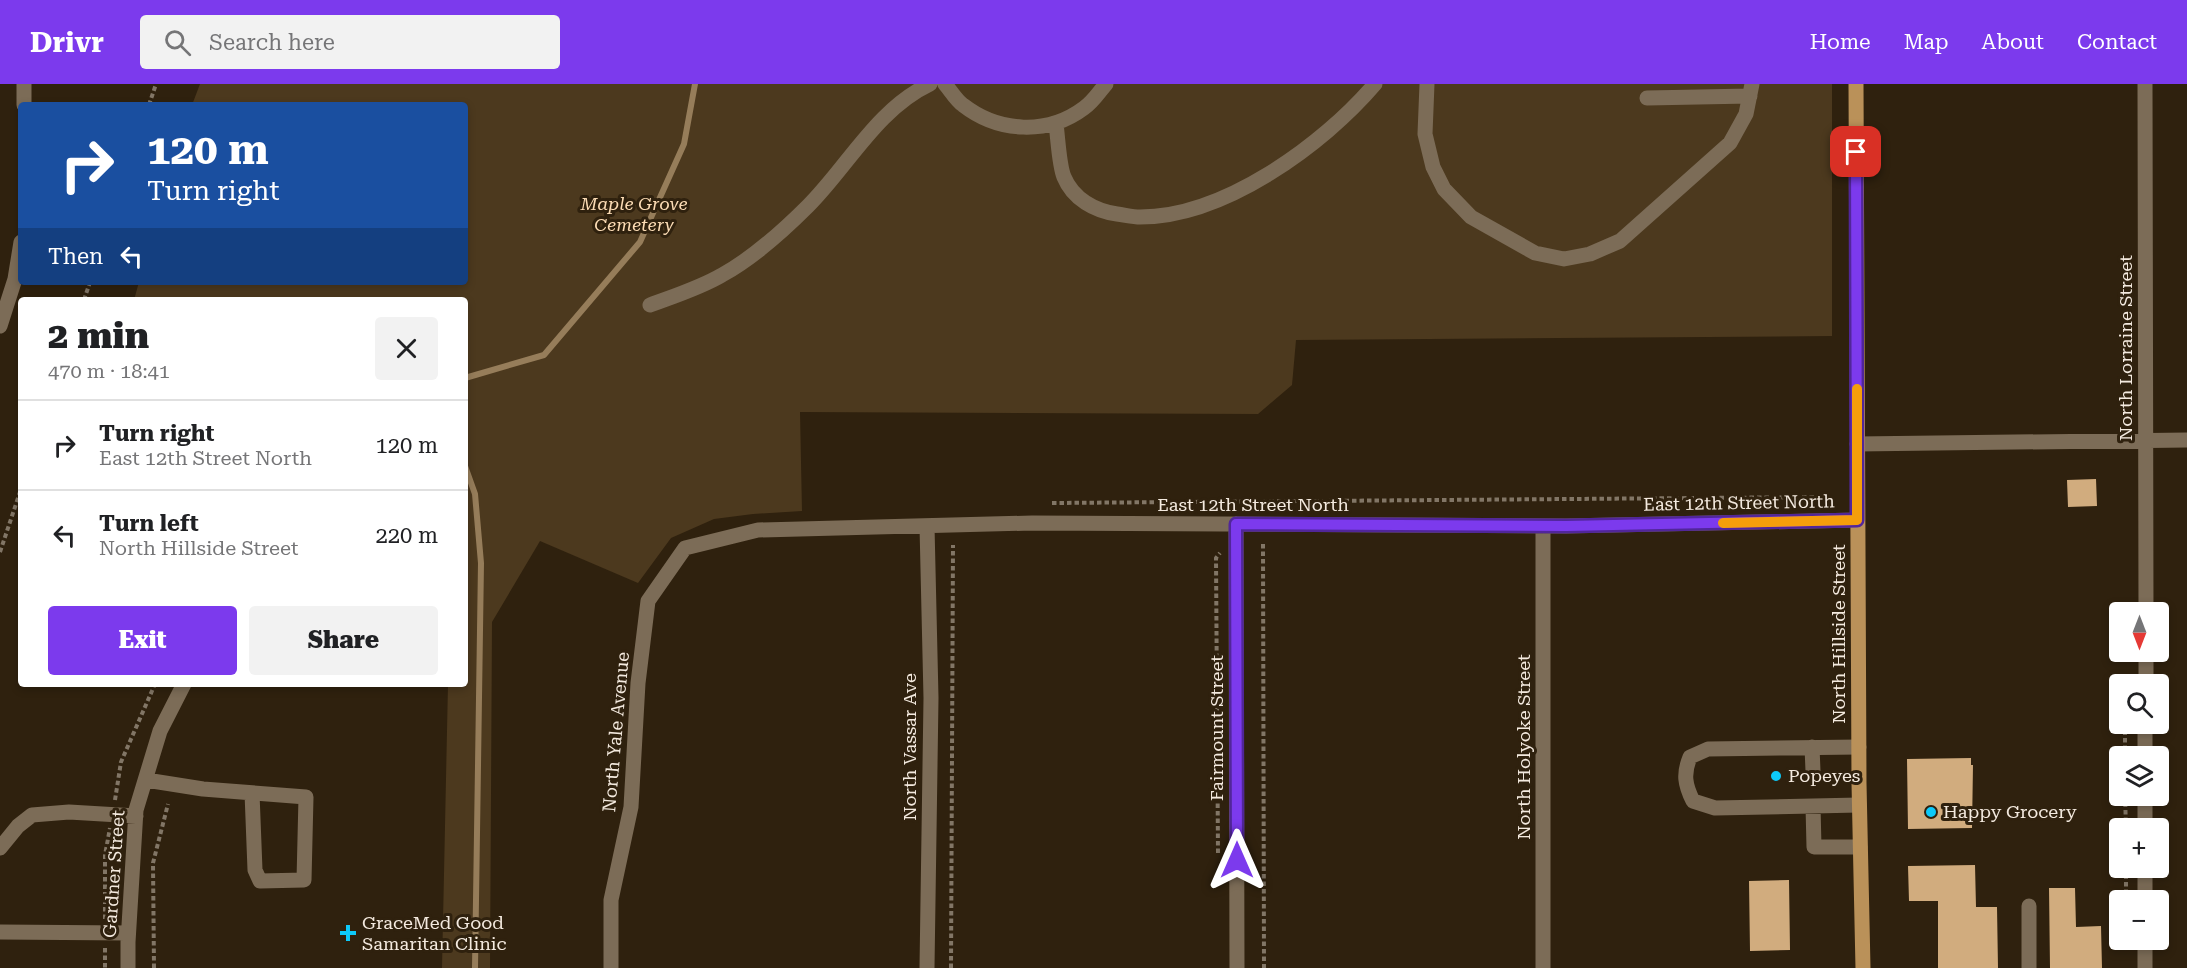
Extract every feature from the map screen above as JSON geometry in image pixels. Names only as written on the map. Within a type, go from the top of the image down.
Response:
[{"type":"main road","name":"North Hillside Street","points":[[1856,84],[1859,805],[1863,968]]},
{"type":"street","points":[[24,84],[24,102]]},
{"type":"street","points":[[650,305],[722,275],[770,241],[809,205],[888,113],[913,92],[930,84]]},
{"type":"street","points":[[945,84],[962,105],[990,122],[1023,129],[1056,123],[1086,108],[1106,84]]},
{"type":"street","points":[[1056,123],[1064,177],[1078,198],[1102,212],[1140,218],[1178,212],[1231,196],[1281,166],[1331,129],[1376,84]]},
{"type":"street","points":[[1427,84],[1425,134],[1433,167],[1444,189],[1471,216],[1535,253],[1564,259],[1590,254],[1620,241],[1730,143],[1746,114],[1751,90],[1647,98]]},
{"type":"street","name":"North Lorraine Street","points":[[2145,84],[2146,602]]},
{"type":"street","points":[[0,326],[15,279],[18,260]]},
{"type":"street","points":[[1857,444],[2187,440]]},
{"type":"street","name":"East 12th Street North","points":[[666,575],[685,548],[758,530],[1032,524],[1543,526],[1857,520]]},
{"type":"street","name":"Fairmount Street","points":[[1236,524],[1237,968]]},
{"type":"street","name":"North Vassar Ave","points":[[927,526],[931,699],[927,968]]},
{"type":"street","name":"North Holyoke Street","points":[[1543,526],[1543,968]]},
{"type":"street","name":"North Yale Avenue","points":[[611,968],[611,900],[631,807],[638,683],[648,601],[666,575]]},
{"type":"street","name":"Gardner Street","points":[[128,968],[128,933],[136,816],[160,731],[182,687]]},
{"type":"street","points":[[1812,747],[1813,771]]},
{"type":"street","points":[[1859,747],[1708,749],[1690,757],[1684,770],[1685,786],[1693,801],[1715,808],[1859,805]]},
{"type":"street","points":[[146,780],[203,789],[306,797],[304,880],[260,881],[255,870],[252,793]]},
{"type":"street","points":[[1813,806],[1814,847],[1860,847]]},
{"type":"street","points":[[0,848],[18,826],[32,815],[69,812],[136,816]]},
{"type":"street","points":[[2029,906],[2029,968]]},
{"type":"street","points":[[0,932],[128,933]]},
{"type":"street","points":[[2145,950],[2145,968]]},
{"type":"path","points":[[150,102],[156,84]]},
{"type":"path","points":[[1052,503],[1829,497]]},
{"type":"path","points":[[0,552],[18,498]]},
{"type":"path","points":[[1263,544],[1264,968]]},
{"type":"path","points":[[951,968],[953,545]]},
{"type":"path","points":[[1218,862],[1216,558],[1223,550]]},
{"type":"path","points":[[154,968],[153,863],[168,804]]},
{"type":"green space","name":"Maple Grove Cemetery","points":[[200,84],[1832,84],[1832,336],[1296,340],[1292,385],[1258,414],[800,412],[802,511],[714,519],[671,538],[638,583],[540,541],[492,622],[490,968],[442,968],[448,687],[468,687],[468,297],[135,297],[138,285],[468,285],[468,102],[193,102]]},
{"type":"building","points":[[2096,479],[2097,506],[2068,507],[2067,480]]},
{"type":"building","points":[[1971,758],[1971,765],[1973,765],[1972,828],[1908,829],[1907,759]]},
{"type":"building","points":[[1975,865],[1976,907],[1997,907],[1998,968],[1938,968],[1938,901],[1909,901],[1908,866]]},
{"type":"building","points":[[1789,880],[1790,950],[1750,951],[1749,881]]},
{"type":"building","points":[[2049,888],[2075,888],[2076,927],[2101,926],[2102,968],[2050,968]]},
{"type":"waterway","points":[[468,377],[544,355],[640,242],[684,144],[695,84]]},
{"type":"waterway","points":[[468,474],[475,494],[481,563],[475,968]]},
{"type":"slow traffic","points":[[1723,523],[1857,520],[1857,389]]},
{"type":"place","name":"Popeyes","points":[[1776,776]]},
{"type":"place","name":"Happy Grocery","points":[[1931,812]]},
{"type":"place","name":"GraceMed Good Samaritan Clinic","points":[[348,933]]},
{"type":"route","points":[[1237,860],[1236,524],[1566,526],[1857,520],[1856,152]]}]
